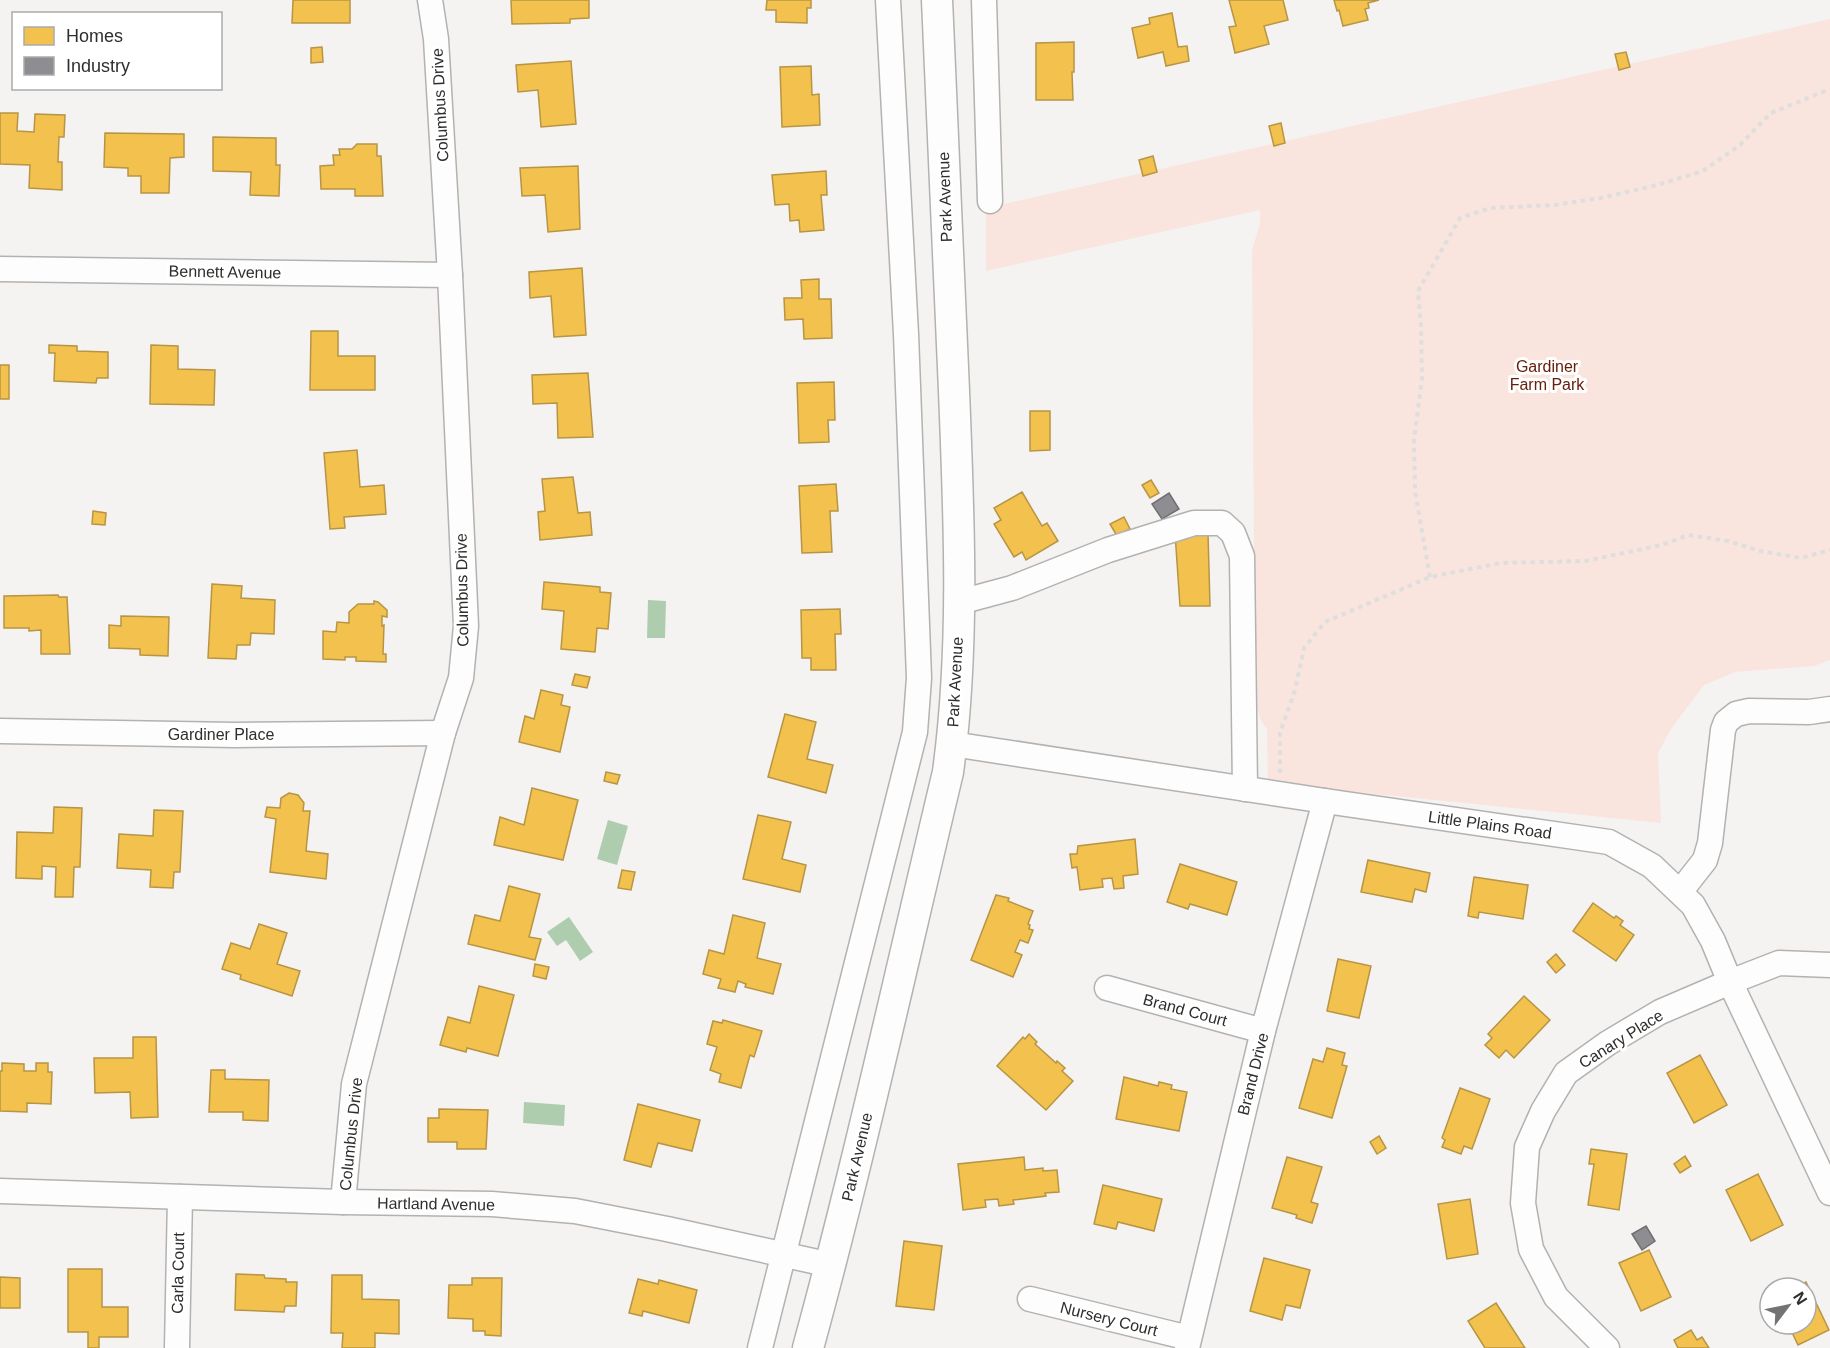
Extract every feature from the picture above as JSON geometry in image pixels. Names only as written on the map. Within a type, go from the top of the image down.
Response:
[{"type":"main road","name":"Park Avenue","points":[[808,1348],[831,1265],[948,772],[951,744],[960,602],[956,440],[937,0]]},
{"type":"street","name":"Columbus Drive","points":[[343,1202],[354,1084],[443,733],[461,678],[466,626],[450,275],[436,39],[430,0]]},
{"type":"street","points":[[760,1348],[915,732],[919,678],[909,405],[888,0]]},
{"type":"street","points":[[984,0],[990,201]]},
{"type":"street","name":"Bennett Avenue","points":[[0,269],[450,275]]},
{"type":"street","points":[[960,602],[1012,588],[1108,550],[1194,523],[1222,523],[1233,533],[1242,556],[1245,789]]},
{"type":"street","points":[[1680,892],[1705,860],[1710,843],[1723,730],[1726,722],[1736,714],[1749,711],[1809,712],[1830,709]]},
{"type":"street","name":"Gardiner Place","points":[[0,731],[235,735],[443,733]]},
{"type":"street","name":"Little Plains Road","points":[[951,744],[1609,842],[1652,866],[1693,904],[1713,941],[1730,982],[1830,1192]]},
{"type":"street","name":"Brand Drive","points":[[1188,1343],[1263,1031],[1325,801]]},
{"type":"street","name":"Canary Place","points":[[1607,1348],[1556,1297],[1531,1249],[1523,1203],[1527,1147],[1543,1111],[1566,1073],[1608,1043],[1660,1012],[1779,963],[1830,965]]},
{"type":"street","name":"Brand Court","points":[[1107,988],[1263,1031]]},
{"type":"street","name":"Hartland Avenue","points":[[0,1191],[343,1202],[492,1204],[575,1211],[831,1265]]},
{"type":"street","name":"Carla Court","points":[[177,1348],[180,1197]]},
{"type":"street","name":"Nursery Court","points":[[1030,1299],[1188,1343]]},
{"type":"path","points":[[1430,577],[1415,491],[1414,440],[1422,378],[1418,291],[1460,218],[1490,208],[1555,205],[1601,198],[1657,186],[1703,171],[1740,145],[1771,113],[1830,89]]},
{"type":"path","points":[[1280,794],[1280,733],[1295,690],[1304,648],[1325,622],[1430,577],[1500,563],[1585,561],[1662,545],[1688,535],[1728,541],[1760,551],[1801,558],[1830,550]]},
{"type":"green space","name":"Gardiner Farm Park","points":[[1830,19],[1830,660],[1814,666],[1735,672],[1704,685],[1671,729],[1658,753],[1661,823],[1268,783],[1267,729],[1261,721],[1255,702],[1252,251],[1260,223],[1260,210],[986,271],[986,208]]},
{"type":"shaded area","points":[[648,600],[666,601],[665,638],[647,638]]},
{"type":"shaded area","points":[[608,820],[628,826],[617,865],[597,859]]},
{"type":"shaded area","points":[[569,917],[593,952],[580,961],[566,940],[557,946],[547,932]]},
{"type":"shaded area","points":[[524,1102],[565,1105],[564,1126],[523,1123]]},
{"type":"building: Homes","points":[[293,0],[350,0],[350,23],[292,23]]},
{"type":"building: Homes","points":[[511,0],[589,0],[589,18],[570,19],[570,23],[512,24]]},
{"type":"building: Homes","points":[[767,0],[811,0],[811,8],[807,8],[807,23],[776,22],[776,10],[766,10]]},
{"type":"building: Homes","points":[[1229,0],[1283,0],[1288,20],[1264,26],[1269,44],[1235,53],[1229,27],[1236,26]]},
{"type":"building: Homes","points":[[1334,0],[1379,0],[1368,3],[1369,8],[1365,9],[1368,20],[1343,26]]},
{"type":"building: Homes","points":[[1172,13],[1178,47],[1187,46],[1189,61],[1166,66],[1163,52],[1138,58],[1132,28],[1150,24],[1149,18]]},
{"type":"building: Homes","points":[[1074,42],[1073,100],[1036,100],[1036,43]]},
{"type":"building: Homes","points":[[322,47],[323,62],[311,63],[311,48]]},
{"type":"building: Homes","points":[[1626,52],[1630,67],[1619,70],[1615,54]]},
{"type":"building: Homes","points":[[571,61],[576,124],[541,127],[538,90],[518,92],[516,65]]},
{"type":"building: Homes","points":[[811,66],[812,95],[819,94],[820,125],[782,127],[780,67]]},
{"type":"building: Homes","points":[[0,113],[18,113],[17,131],[34,132],[35,114],[65,115],[64,137],[59,137],[58,162],[62,162],[62,190],[29,188],[30,165],[0,164]]},
{"type":"building: Homes","points":[[1281,123],[1285,143],[1274,146],[1269,126]]},
{"type":"building: Homes","points":[[105,133],[184,134],[184,157],[170,158],[169,193],[141,193],[141,176],[128,176],[128,168],[104,167]]},
{"type":"building: Homes","points":[[213,137],[276,138],[276,165],[280,165],[279,196],[250,195],[251,172],[213,171]]},
{"type":"building: Homes","points":[[357,144],[377,144],[377,156],[381,156],[383,196],[355,196],[355,189],[321,189],[320,166],[334,165],[333,155],[340,155],[339,149],[352,149]]},
{"type":"building: Homes","points":[[1153,156],[1157,172],[1143,176],[1139,160]]},
{"type":"building: Homes","points":[[578,166],[580,229],[548,232],[545,195],[522,196],[520,168]]},
{"type":"building: Homes","points":[[826,171],[827,195],[821,195],[824,230],[800,232],[799,220],[790,221],[789,204],[775,205],[772,175]]},
{"type":"building: Homes","points":[[582,268],[586,335],[554,337],[551,296],[530,298],[529,272]]},
{"type":"building: Homes","points":[[819,279],[819,299],[831,299],[832,338],[804,339],[803,319],[785,320],[784,298],[802,298],[801,280]]},
{"type":"building: Homes","points":[[311,331],[338,331],[338,356],[375,356],[375,390],[310,390]]},
{"type":"building: Homes","points":[[49,345],[77,346],[77,351],[108,352],[108,378],[97,378],[96,383],[54,381],[55,353],[49,353]]},
{"type":"building: Homes","points":[[151,345],[178,346],[178,369],[215,370],[214,405],[150,404]]},
{"type":"building: Homes","points":[[0,365],[9,365],[9,399],[0,399]]},
{"type":"building: Homes","points":[[588,373],[593,437],[558,438],[557,403],[533,404],[532,375]]},
{"type":"building: Homes","points":[[834,382],[835,420],[828,420],[829,442],[799,443],[797,383]]},
{"type":"building: Homes","points":[[1030,411],[1050,411],[1050,450],[1030,451]]},
{"type":"building: Homes","points":[[357,450],[360,487],[384,485],[386,514],[344,517],[345,528],[330,529],[324,453]]},
{"type":"building: Homes","points":[[573,477],[578,513],[590,512],[592,535],[540,540],[538,512],[545,511],[542,479]]},
{"type":"building: Homes","points":[[1151,480],[1159,493],[1150,498],[1142,485]]},
{"type":"building: Homes","points":[[836,484],[838,511],[830,511],[832,552],[802,553],[799,486]]},
{"type":"building: Homes","points":[[1022,492],[1042,526],[1047,523],[1058,541],[1026,560],[1022,552],[1014,557],[994,524],[1001,520],[994,508]]},
{"type":"building: Homes","points":[[93,511],[106,513],[105,525],[92,524]]},
{"type":"building: Homes","points":[[1124,517],[1130,529],[1117,536],[1110,524]]},
{"type":"building: Homes","points":[[1175,533],[1208,533],[1210,606],[1180,606]]},
{"type":"building: Homes","points":[[544,582],[600,587],[600,592],[611,593],[608,629],[597,628],[595,652],[561,649],[564,611],[542,609]]},
{"type":"building: Homes","points":[[212,584],[242,586],[241,598],[275,600],[274,634],[251,633],[250,645],[237,645],[236,659],[208,658]]},
{"type":"building: Homes","points":[[58,595],[67,597],[70,654],[41,654],[41,630],[4,628],[4,596]]},
{"type":"building: Homes","points":[[374,601],[387,610],[387,617],[382,616],[383,654],[386,654],[386,662],[356,661],[356,657],[345,657],[345,660],[323,659],[323,631],[336,632],[337,622],[349,623],[349,612],[358,604],[374,604]]},
{"type":"building: Homes","points":[[840,609],[841,634],[835,634],[836,670],[811,670],[811,658],[802,658],[801,610]]},
{"type":"building: Homes","points":[[121,616],[169,617],[168,656],[140,655],[140,649],[109,648],[109,625],[121,626]]},
{"type":"building: Homes","points":[[575,674],[590,677],[587,688],[572,685]]},
{"type":"building: Homes","points":[[541,690],[563,695],[561,705],[570,707],[560,752],[519,742],[525,716],[534,719]]},
{"type":"building: Homes","points":[[785,714],[816,722],[807,759],[833,765],[826,793],[768,777]]},
{"type":"building: Homes","points":[[606,772],[620,775],[617,784],[604,781]]},
{"type":"building: Homes","points":[[532,788],[578,800],[563,860],[494,845],[500,817],[524,825]]},
{"type":"building: Homes","points":[[289,793],[298,795],[304,803],[303,811],[310,811],[306,851],[328,854],[326,879],[270,872],[276,819],[265,817],[267,807],[280,808],[281,798]]},
{"type":"building: Homes","points":[[54,807],[82,808],[80,867],[74,867],[73,897],[55,897],[56,867],[42,866],[42,879],[16,878],[17,832],[53,833]]},
{"type":"building: Homes","points":[[154,810],[183,811],[180,872],[174,872],[173,888],[150,887],[151,870],[117,868],[119,834],[153,836]]},
{"type":"building: Homes","points":[[758,815],[791,822],[782,859],[806,865],[800,892],[743,879]]},
{"type":"building: Homes","points":[[1135,839],[1138,874],[1123,876],[1124,888],[1114,889],[1112,878],[1102,879],[1103,887],[1080,890],[1077,867],[1072,868],[1070,854],[1077,854],[1078,846]]},
{"type":"building: Homes","points":[[1368,860],[1430,873],[1426,892],[1415,889],[1412,902],[1361,892]]},
{"type":"building: Homes","points":[[1180,864],[1237,882],[1227,915],[1190,904],[1188,909],[1167,902]]},
{"type":"building: Homes","points":[[622,870],[635,872],[631,890],[618,888]]},
{"type":"building: Homes","points":[[1474,877],[1528,885],[1523,919],[1479,912],[1478,918],[1468,916]]},
{"type":"building: Homes","points":[[509,886],[540,894],[529,937],[541,939],[535,960],[468,944],[475,915],[500,921]]},
{"type":"building: Homes","points":[[996,895],[1009,898],[1008,901],[1033,911],[1028,924],[1029,929],[1033,930],[1028,943],[1020,940],[1015,952],[1022,955],[1013,977],[971,960]]},
{"type":"building: Homes","points":[[1593,903],[1614,918],[1616,916],[1623,921],[1620,925],[1634,935],[1616,961],[1573,931]]},
{"type":"building: Homes","points":[[733,915],[765,923],[757,958],[781,964],[773,994],[745,987],[746,984],[738,981],[735,992],[718,988],[721,979],[703,974],[709,950],[724,954]]},
{"type":"building: Homes","points":[[259,924],[287,933],[277,964],[300,971],[292,996],[240,979],[241,975],[222,969],[231,943],[250,949]]},
{"type":"building: Homes","points":[[1556,954],[1565,965],[1556,973],[1547,962]]},
{"type":"building: Homes","points":[[1338,959],[1371,966],[1359,1018],[1327,1011]]},
{"type":"building: Homes","points":[[535,964],[549,967],[546,979],[533,976]]},
{"type":"building: Homes","points":[[479,986],[514,995],[498,1056],[467,1048],[466,1052],[440,1045],[448,1017],[470,1023]]},
{"type":"building: Homes","points":[[1524,996],[1550,1020],[1514,1058],[1506,1050],[1499,1058],[1485,1045],[1492,1038],[1488,1034]]},
{"type":"building: Homes","points":[[723,1020],[762,1031],[754,1057],[750,1055],[741,1088],[719,1082],[721,1074],[710,1070],[717,1047],[707,1044],[713,1021],[722,1023]]},
{"type":"building: Homes","points":[[1029,1034],[1037,1042],[1035,1044],[1065,1068],[1062,1071],[1073,1081],[1046,1110],[997,1066],[1023,1037],[1025,1039]]},
{"type":"building: Homes","points":[[133,1037],[156,1037],[158,1117],[131,1118],[130,1092],[95,1093],[94,1058],[133,1058]]},
{"type":"building: Homes","points":[[1327,1048],[1345,1053],[1342,1065],[1347,1066],[1332,1118],[1299,1108],[1313,1059],[1323,1062]]},
{"type":"building: Homes","points":[[1700,1055],[1727,1105],[1694,1123],[1667,1073]]},
{"type":"building: Homes","points":[[2,1063],[24,1064],[24,1071],[36,1071],[36,1063],[48,1063],[48,1072],[52,1072],[51,1104],[27,1103],[27,1112],[0,1111]]},
{"type":"building: Homes","points":[[211,1070],[225,1070],[225,1079],[269,1080],[268,1121],[243,1120],[243,1112],[209,1112]]},
{"type":"building: Homes","points":[[1124,1077],[1158,1086],[1159,1082],[1172,1085],[1171,1089],[1187,1092],[1179,1131],[1116,1119]]},
{"type":"building: Homes","points":[[1460,1088],[1490,1099],[1472,1149],[1464,1146],[1461,1154],[1442,1147],[1445,1140],[1442,1138]]},
{"type":"building: Homes","points":[[638,1104],[700,1120],[692,1151],[658,1143],[651,1167],[624,1160]]},
{"type":"building: Homes","points":[[439,1109],[488,1110],[486,1149],[457,1149],[457,1142],[428,1142],[428,1118],[439,1118]]},
{"type":"building: Homes","points":[[1379,1136],[1386,1148],[1377,1154],[1370,1142]]},
{"type":"building: Homes","points":[[1591,1149],[1627,1154],[1619,1210],[1588,1205],[1594,1164],[1589,1164]]},
{"type":"building: Homes","points":[[1685,1156],[1691,1166],[1680,1173],[1674,1164]]},
{"type":"building: Homes","points":[[1024,1157],[1025,1170],[1043,1168],[1043,1171],[1057,1170],[1059,1192],[1013,1200],[1014,1204],[999,1206],[998,1199],[985,1200],[986,1207],[963,1210],[958,1164]]},
{"type":"building: Homes","points":[[1287,1157],[1322,1167],[1311,1202],[1318,1204],[1312,1223],[1296,1218],[1297,1215],[1272,1208]]},
{"type":"building: Homes","points":[[1758,1174],[1783,1225],[1751,1241],[1726,1190]]},
{"type":"building: Homes","points":[[1103,1185],[1162,1199],[1154,1231],[1118,1222],[1116,1229],[1094,1224]]},
{"type":"building: Homes","points":[[1470,1199],[1478,1254],[1447,1259],[1438,1204]]},
{"type":"building: Homes","points":[[904,1241],[942,1246],[934,1310],[896,1306]]},
{"type":"building: Homes","points":[[1649,1250],[1671,1297],[1641,1311],[1619,1263]]},
{"type":"building: Homes","points":[[1264,1258],[1310,1270],[1300,1308],[1286,1305],[1282,1320],[1250,1311]]},
{"type":"building: Homes","points":[[68,1269],[102,1269],[102,1307],[128,1307],[128,1337],[99,1337],[99,1348],[88,1348],[88,1332],[68,1332]]},
{"type":"building: Homes","points":[[236,1274],[264,1275],[265,1278],[297,1282],[296,1306],[285,1306],[284,1312],[235,1310]]},
{"type":"building: Homes","points":[[332,1275],[362,1275],[362,1299],[399,1300],[399,1334],[375,1333],[375,1348],[342,1348],[343,1333],[331,1333]]},
{"type":"building: Homes","points":[[0,1277],[20,1278],[20,1308],[0,1308]]},
{"type":"building: Homes","points":[[472,1278],[502,1278],[501,1336],[485,1335],[485,1331],[473,1331],[473,1319],[448,1318],[449,1285],[472,1285]]},
{"type":"building: Homes","points":[[638,1279],[658,1284],[659,1280],[697,1290],[689,1323],[643,1311],[642,1316],[629,1313]]},
{"type":"building: Homes","points":[[1496,1303],[1525,1348],[1485,1348],[1468,1321]]},
{"type":"building: Homes","points":[[1818,1307],[1829,1330],[1818,1335]]},
{"type":"building: Homes","points":[[1691,1330],[1697,1340],[1702,1337],[1709,1348],[1678,1348],[1674,1340]]},
{"type":"building: Homes","points":[[1794,1336],[1817,1336],[1798,1345]]},
{"type":"building: Industry","points":[[1169,493],[1179,509],[1162,519],[1152,504]]},
{"type":"building: Industry","points":[[1646,1226],[1655,1241],[1642,1250],[1632,1234]]}]
